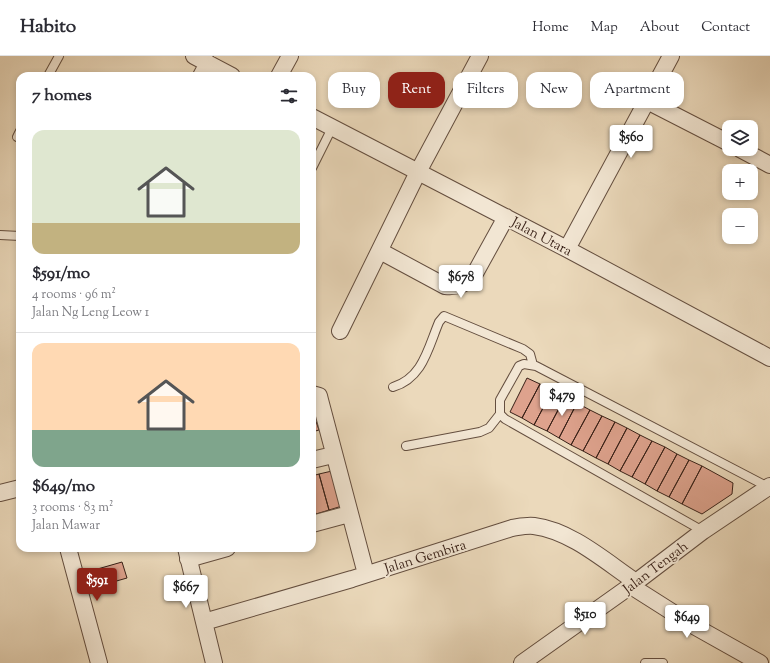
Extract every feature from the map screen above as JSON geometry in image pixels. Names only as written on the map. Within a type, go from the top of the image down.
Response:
[{"type":"street","points":[[281,72],[290,56]]},
{"type":"street","points":[[340,331],[418,172],[480,56]]},
{"type":"street","points":[[662,72],[670,56]]},
{"type":"street","points":[[201,65],[221,72]]},
{"type":"street","points":[[567,249],[643,108]]},
{"type":"street","points":[[661,108],[722,139]]},
{"type":"street","name":"Jalan Utara","points":[[316,119],[567,249],[770,358]]},
{"type":"street","points":[[753,156],[770,165]]},
{"type":"street","points":[[380,251],[445,286],[455,286],[469,282],[473,277],[506,217]]},
{"type":"street","points":[[316,395],[319,396],[366,574]]},
{"type":"street","points":[[316,459],[334,455]]},
{"type":"street","name":"Jalan Tengah","points":[[522,663],[634,584],[703,531],[769,487]]},
{"type":"street","points":[[0,493],[16,489]]},
{"type":"street","points":[[316,523],[349,514]]},
{"type":"street","name":"Jalan Gembira","points":[[204,622],[366,574],[512,528],[533,526],[554,531],[574,540],[694,626],[760,663]]},
{"type":"street","points":[[69,552],[99,663]]},
{"type":"street","points":[[187,553],[214,663]]},
{"type":"lane","points":[[50,72],[59,56]]},
{"type":"lane","points":[[316,160],[332,128]]},
{"type":"lane","points":[[0,235],[16,236]]},
{"type":"lane","points":[[393,387],[413,378],[423,360],[439,322],[444,316],[523,349],[530,354],[534,365]]},
{"type":"lane","points":[[406,446],[480,432],[494,422],[500,414],[500,400],[519,366],[524,364],[534,365],[769,487]]},
{"type":"lane","points":[[500,414],[505,419],[703,531]]},
{"type":"lane","points":[[645,663],[663,663]]},
{"type":"building","points":[[527,378],[540,384],[522,418],[510,412]]},
{"type":"building","points":[[540,384],[552,391],[534,425],[522,418]]},
{"type":"building","points":[[552,391],[565,397],[547,431],[534,425]]},
{"type":"building","points":[[565,397],[577,403],[559,438],[547,431]]},
{"type":"building","points":[[577,403],[590,410],[571,445],[559,438]]},
{"type":"building","points":[[590,410],[602,416],[583,451],[571,445]]},
{"type":"building","points":[[602,416],[615,422],[596,458],[583,451]]},
{"type":"building","points":[[316,421],[319,430],[316,431]]},
{"type":"building","points":[[615,422],[627,428],[608,464],[596,458]]},
{"type":"building","points":[[627,428],[640,435],[620,471],[608,464]]},
{"type":"building","points":[[640,435],[652,441],[632,477],[620,471]]},
{"type":"building","points":[[652,441],[665,447],[645,484],[632,477]]},
{"type":"building","points":[[665,447],[677,454],[657,491],[645,484]]},
{"type":"building","points":[[677,454],[689,460],[669,497],[657,491]]},
{"type":"building","points":[[689,460],[702,466],[682,504],[669,497]]},
{"type":"building","points":[[702,466],[733,483],[732,494],[702,514],[682,504]]},
{"type":"building","points":[[332,471],[342,506],[329,510],[319,474]]},
{"type":"building","points":[[319,474],[329,510],[316,514],[316,475]]},
{"type":"building","points":[[122,562],[127,578],[92,588],[87,572]]}]
